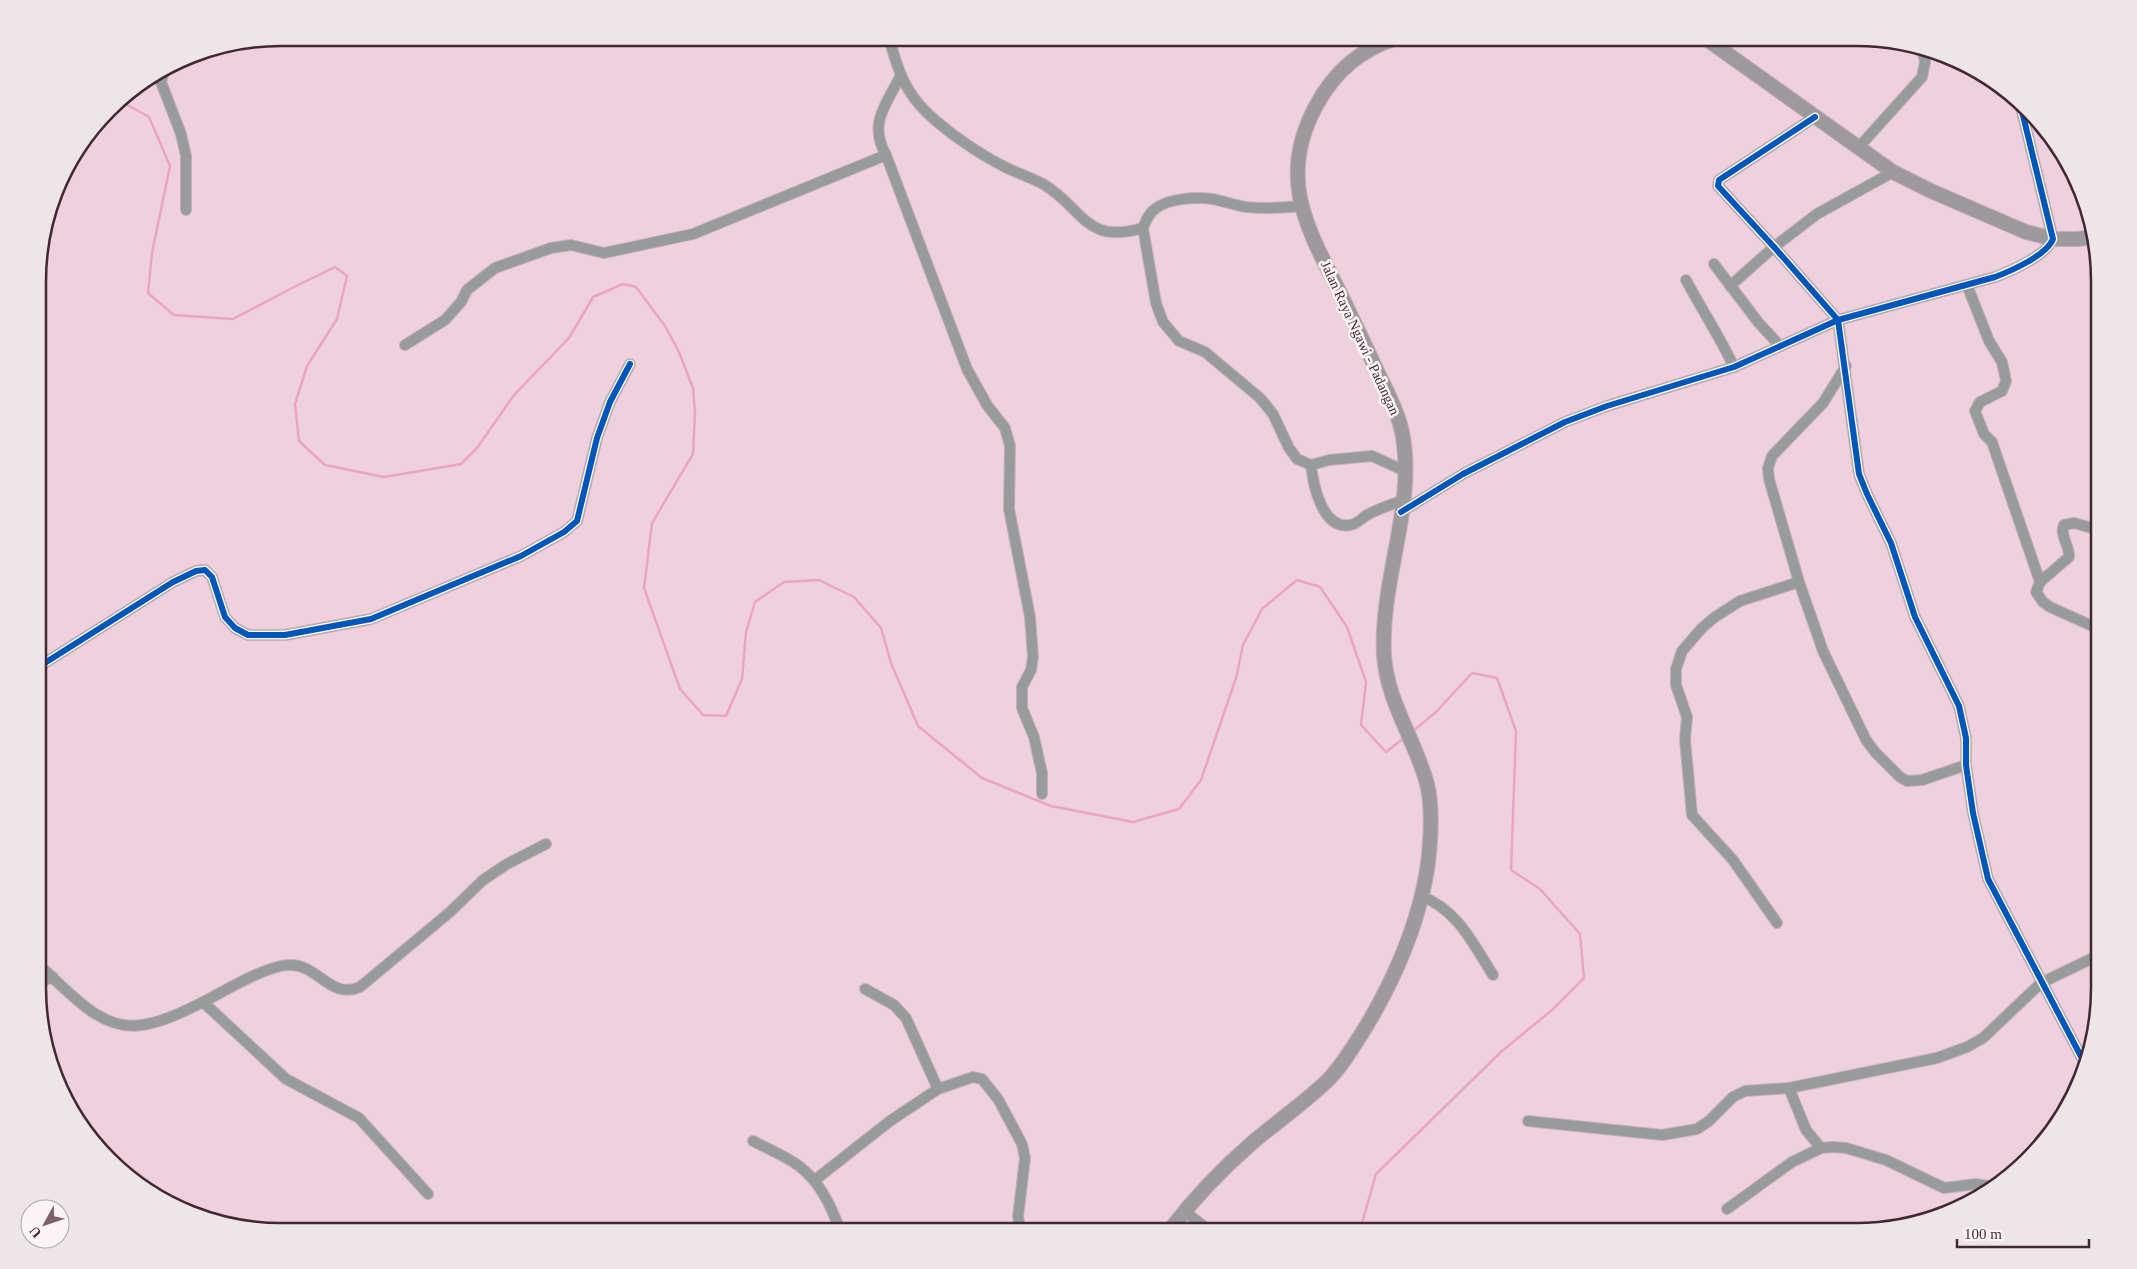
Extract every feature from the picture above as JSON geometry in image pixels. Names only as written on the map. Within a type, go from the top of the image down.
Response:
[{"type":"highway","name":"Jalan Raya Ngawi - Padangan","points":[[1174,1223],[1219,1172],[1303,1103],[1331,1077],[1356,1042],[1390,984],[1406,949],[1424,885],[1430,826],[1430,800],[1426,782],[1397,713],[1387,680],[1384,645],[1388,584],[1402,506],[1405,471],[1403,436],[1396,412],[1321,256],[1301,206],[1297,175],[1300,146],[1305,128],[1320,99],[1337,76],[1357,56],[1375,46]]},
{"type":"highway","points":[[1716,46],[1893,172],[2016,229],[2053,238],[2086,238]]},
{"type":"street","points":[[891,46],[901,75],[912,96],[936,120],[986,156],[1052,191],[1095,228],[1110,233],[1143,228]]},
{"type":"street","points":[[1859,147],[1922,76],[1925,62],[1924,57]]},
{"type":"street","points":[[901,75],[879,118],[877,127],[879,142],[886,155],[967,369],[988,405],[1005,428],[1010,446],[1009,509],[1030,617],[1033,657],[1031,670],[1022,687],[1022,708],[1034,737],[1042,773],[1042,794]]},
{"type":"street","points":[[162,79],[161,82],[181,134],[186,156],[186,210]]},
{"type":"street","points":[[1311,465],[1317,498],[1330,517],[1341,525],[1349,525],[1367,515],[1402,506],[1565,422],[1607,406],[1734,367],[1838,320],[2009,272],[2045,250],[2053,238],[2023,116]]},
{"type":"street","points":[[1815,117],[1717,183],[1838,320],[1846,366],[1857,461],[1862,484],[1892,543],[1915,617],[1959,706],[1966,738],[1966,765],[1973,813],[1988,880],[2080,1056]]},
{"type":"street","points":[[405,345],[445,320],[461,302],[467,290],[495,268],[551,248],[571,245],[604,253],[693,234],[886,155]]},
{"type":"street","points":[[1730,286],[1774,247],[1833,204],[1893,172]]},
{"type":"street","points":[[1301,206],[1259,208],[1234,205],[1211,199],[1183,200],[1163,204],[1155,208],[1149,214],[1143,228],[1159,316],[1166,327],[1182,344],[1210,356],[1260,398],[1273,414],[1293,455],[1301,463],[1311,465],[1329,460],[1372,456],[1405,471]]},
{"type":"street","points":[[1714,264],[1780,346]]},
{"type":"street","points":[[1686,280],[1707,320],[1720,337],[1734,367]]},
{"type":"street","points":[[1968,285],[1989,341],[2002,362],[2006,381],[2002,391],[1980,402],[1975,410],[1984,434],[1992,442],[2040,582]]},
{"type":"street","points":[[46,662],[173,582],[196,571],[205,570],[212,577],[225,617],[235,628],[248,635],[285,635],[371,619],[521,556],[564,532],[577,521],[597,438],[610,402],[630,364]]},
{"type":"street","points":[[1846,366],[1823,403],[1777,450],[1769,461],[1769,479],[1798,582],[1823,651],[1866,740],[1875,752],[1900,777],[1907,781],[1922,780],[1966,765]]},
{"type":"street","points":[[2091,528],[2074,523],[2064,525],[2062,531],[2069,550],[2069,557],[2040,582],[2036,592],[2043,602],[2091,625]]},
{"type":"street","points":[[1777,923],[1733,860],[1692,815],[1685,739],[1687,716],[1676,685],[1676,669],[1682,651],[1702,628],[1715,617],[1740,601],[1798,582]]},
{"type":"street","points":[[46,971],[100,1018],[118,1024],[142,1026],[203,1002],[258,975],[289,965],[302,966],[336,989],[353,990],[360,987],[450,912],[483,880],[507,864],[546,844]]},
{"type":"street","points":[[1421,896],[1434,901],[1456,919],[1493,975]]},
{"type":"street","points":[[1528,1121],[1662,1135],[1696,1129],[1709,1121],[1738,1094],[1746,1091],[1789,1088],[1937,1058],[1967,1047],[1983,1038],[2041,983],[2091,959]]},
{"type":"street","points":[[46,980],[53,977]]},
{"type":"street","points":[[865,989],[894,1005],[906,1018],[938,1090]]},
{"type":"street","points":[[203,1002],[286,1079],[360,1118],[428,1194]]},
{"type":"street","points":[[815,1180],[890,1121],[938,1090],[973,1077],[982,1079],[998,1099],[1022,1144],[1025,1158],[1018,1217],[1019,1223]]},
{"type":"street","points":[[1789,1088],[1806,1130],[1821,1148]]},
{"type":"street","points":[[754,1141],[798,1165],[815,1180],[836,1223]]},
{"type":"street","points":[[1727,1209],[1792,1162],[1821,1148],[1846,1148],[1886,1160],[1944,1188],[1976,1184],[1983,1185]]},
{"type":"street","points":[[1184,1211],[1200,1223]]},
{"type":"waterway","points":[[127,104],[149,117],[170,166],[152,253],[148,293],[174,315],[233,319],[335,267],[347,276],[337,319],[307,366],[295,404],[299,441],[325,465],[384,477],[461,464],[477,448],[514,395],[569,338],[593,297],[623,284],[636,287],[665,326],[679,352],[693,388],[695,412],[693,454],[652,523],[644,588],[680,689],[703,715],[726,716],[742,679],[746,632],[755,602],[784,582],[819,580],[854,597],[881,628],[891,663],[918,726],[982,778],[1051,806],[1133,822],[1179,809],[1201,780],[1236,678],[1243,645],[1262,609],[1297,580],[1320,587],[1347,627],[1366,682],[1361,725],[1386,752],[1404,738]]},
{"type":"waterway","points":[[1362,1223],[1376,1174],[1502,1051],[1552,1010],[1584,978],[1580,934],[1540,889],[1511,870],[1516,731],[1497,678],[1472,673],[1436,712],[1412,732]]},
{"type":"cycle path","points":[[1401,512],[1463,474],[1565,422],[1607,406],[1734,367],[1838,320],[1995,277],[2019,267],[2044,251],[2053,239],[2023,116]]},
{"type":"cycle path","points":[[1815,117],[1719,180],[1718,186],[1838,320],[1859,474],[1891,543],[1915,617],[1959,706],[1966,738],[1966,765],[1973,813],[1988,879],[2080,1056]]},
{"type":"cycle path","points":[[46,662],[173,582],[196,571],[205,570],[212,577],[225,617],[235,628],[248,635],[285,635],[371,619],[521,556],[564,532],[577,521],[597,438],[610,402],[630,364]]}]
